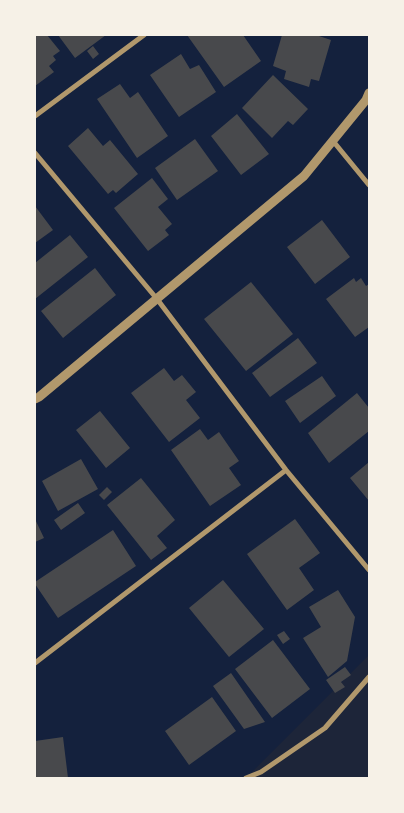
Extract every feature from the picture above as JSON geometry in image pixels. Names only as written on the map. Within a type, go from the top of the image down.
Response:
[{"type":"street","points":[[35,116],[144,35]]},
{"type":"street","points":[[35,399],[304,176],[366,100],[369,93]]},
{"type":"street","points":[[333,141],[369,185]]},
{"type":"street","points":[[35,153],[157,299],[286,470],[369,570]]},
{"type":"street","points":[[35,663],[286,470]]},
{"type":"street","points":[[246,778],[261,772],[325,728],[369,677]]},
{"type":"shaded area","points":[[369,655],[369,778],[246,778]]},
{"type":"building","points":[[35,35],[47,35],[60,51],[53,56],[56,60],[49,66],[54,72],[35,86]]},
{"type":"building","points":[[58,35],[106,35],[75,58]]},
{"type":"building","points":[[187,35],[243,35],[261,61],[224,87]]},
{"type":"building","points":[[282,35],[316,35],[331,40],[319,81],[311,79],[309,87],[284,79],[286,71],[273,66]]},
{"type":"building","points":[[93,46],[99,54],[93,59],[87,51]]},
{"type":"building","points":[[181,54],[190,69],[199,65],[216,92],[179,117],[150,75]]},
{"type":"building","points":[[273,75],[308,109],[293,125],[288,121],[272,138],[242,108]]},
{"type":"building","points":[[120,84],[130,98],[138,92],[168,136],[137,158],[97,99]]},
{"type":"building","points":[[237,114],[269,154],[241,175],[211,136]]},
{"type":"building","points":[[88,128],[103,146],[110,140],[138,174],[116,193],[113,190],[108,194],[68,146]]},
{"type":"building","points":[[195,139],[218,171],[177,200],[155,168]]},
{"type":"building","points":[[152,178],[168,199],[158,207],[172,224],[165,230],[169,235],[148,251],[114,208]]},
{"type":"building","points":[[35,206],[53,230],[35,243]]},
{"type":"building","points":[[322,220],[350,257],[315,284],[287,247]]},
{"type":"building","points":[[70,235],[88,257],[35,299],[35,263]]},
{"type":"building","points":[[95,268],[116,295],[63,338],[41,311]]},
{"type":"building","points":[[354,278],[356,282],[361,278],[366,286],[369,284],[369,327],[355,337],[326,299]]},
{"type":"building","points":[[251,282],[293,334],[246,371],[204,319]]},
{"type":"building","points":[[298,338],[317,363],[270,397],[252,373]]},
{"type":"building","points":[[164,368],[174,381],[182,375],[196,392],[186,400],[200,418],[169,442],[131,393]]},
{"type":"building","points":[[322,376],[336,396],[300,423],[285,401]]},
{"type":"building","points":[[357,393],[369,408],[369,431],[329,463],[308,433]]},
{"type":"building","points":[[100,411],[130,448],[106,468],[76,430]]},
{"type":"building","points":[[200,429],[208,440],[219,432],[239,461],[229,468],[241,485],[210,506],[171,450]]},
{"type":"building","points":[[81,459],[98,489],[58,511],[42,481]]},
{"type":"building","points":[[369,462],[369,501],[350,478]]},
{"type":"building","points":[[141,478],[175,520],[157,536],[167,548],[151,560],[107,505]]},
{"type":"building","points":[[107,487],[112,492],[104,500],[99,495]]},
{"type":"building","points":[[78,503],[85,513],[61,530],[54,520]]},
{"type":"building","points":[[35,519],[44,538],[35,542]]},
{"type":"building","points":[[295,519],[320,553],[299,568],[314,590],[287,610],[247,554]]},
{"type":"building","points":[[113,530],[136,566],[58,618],[35,582]]},
{"type":"building","points":[[223,580],[264,629],[229,657],[189,608]]},
{"type":"building","points":[[338,590],[355,617],[347,661],[328,677],[303,638],[321,627],[309,607]]},
{"type":"building","points":[[284,631],[290,639],[283,644],[277,635]]},
{"type":"building","points":[[273,640],[310,689],[272,718],[235,669]]},
{"type":"building","points":[[345,667],[351,675],[341,682],[345,687],[335,693],[326,680]]},
{"type":"building","points":[[231,673],[265,722],[244,729],[213,686]]},
{"type":"building","points":[[212,697],[236,731],[189,765],[165,731]]},
{"type":"building","points":[[63,737],[68,778],[35,778],[35,741]]}]
